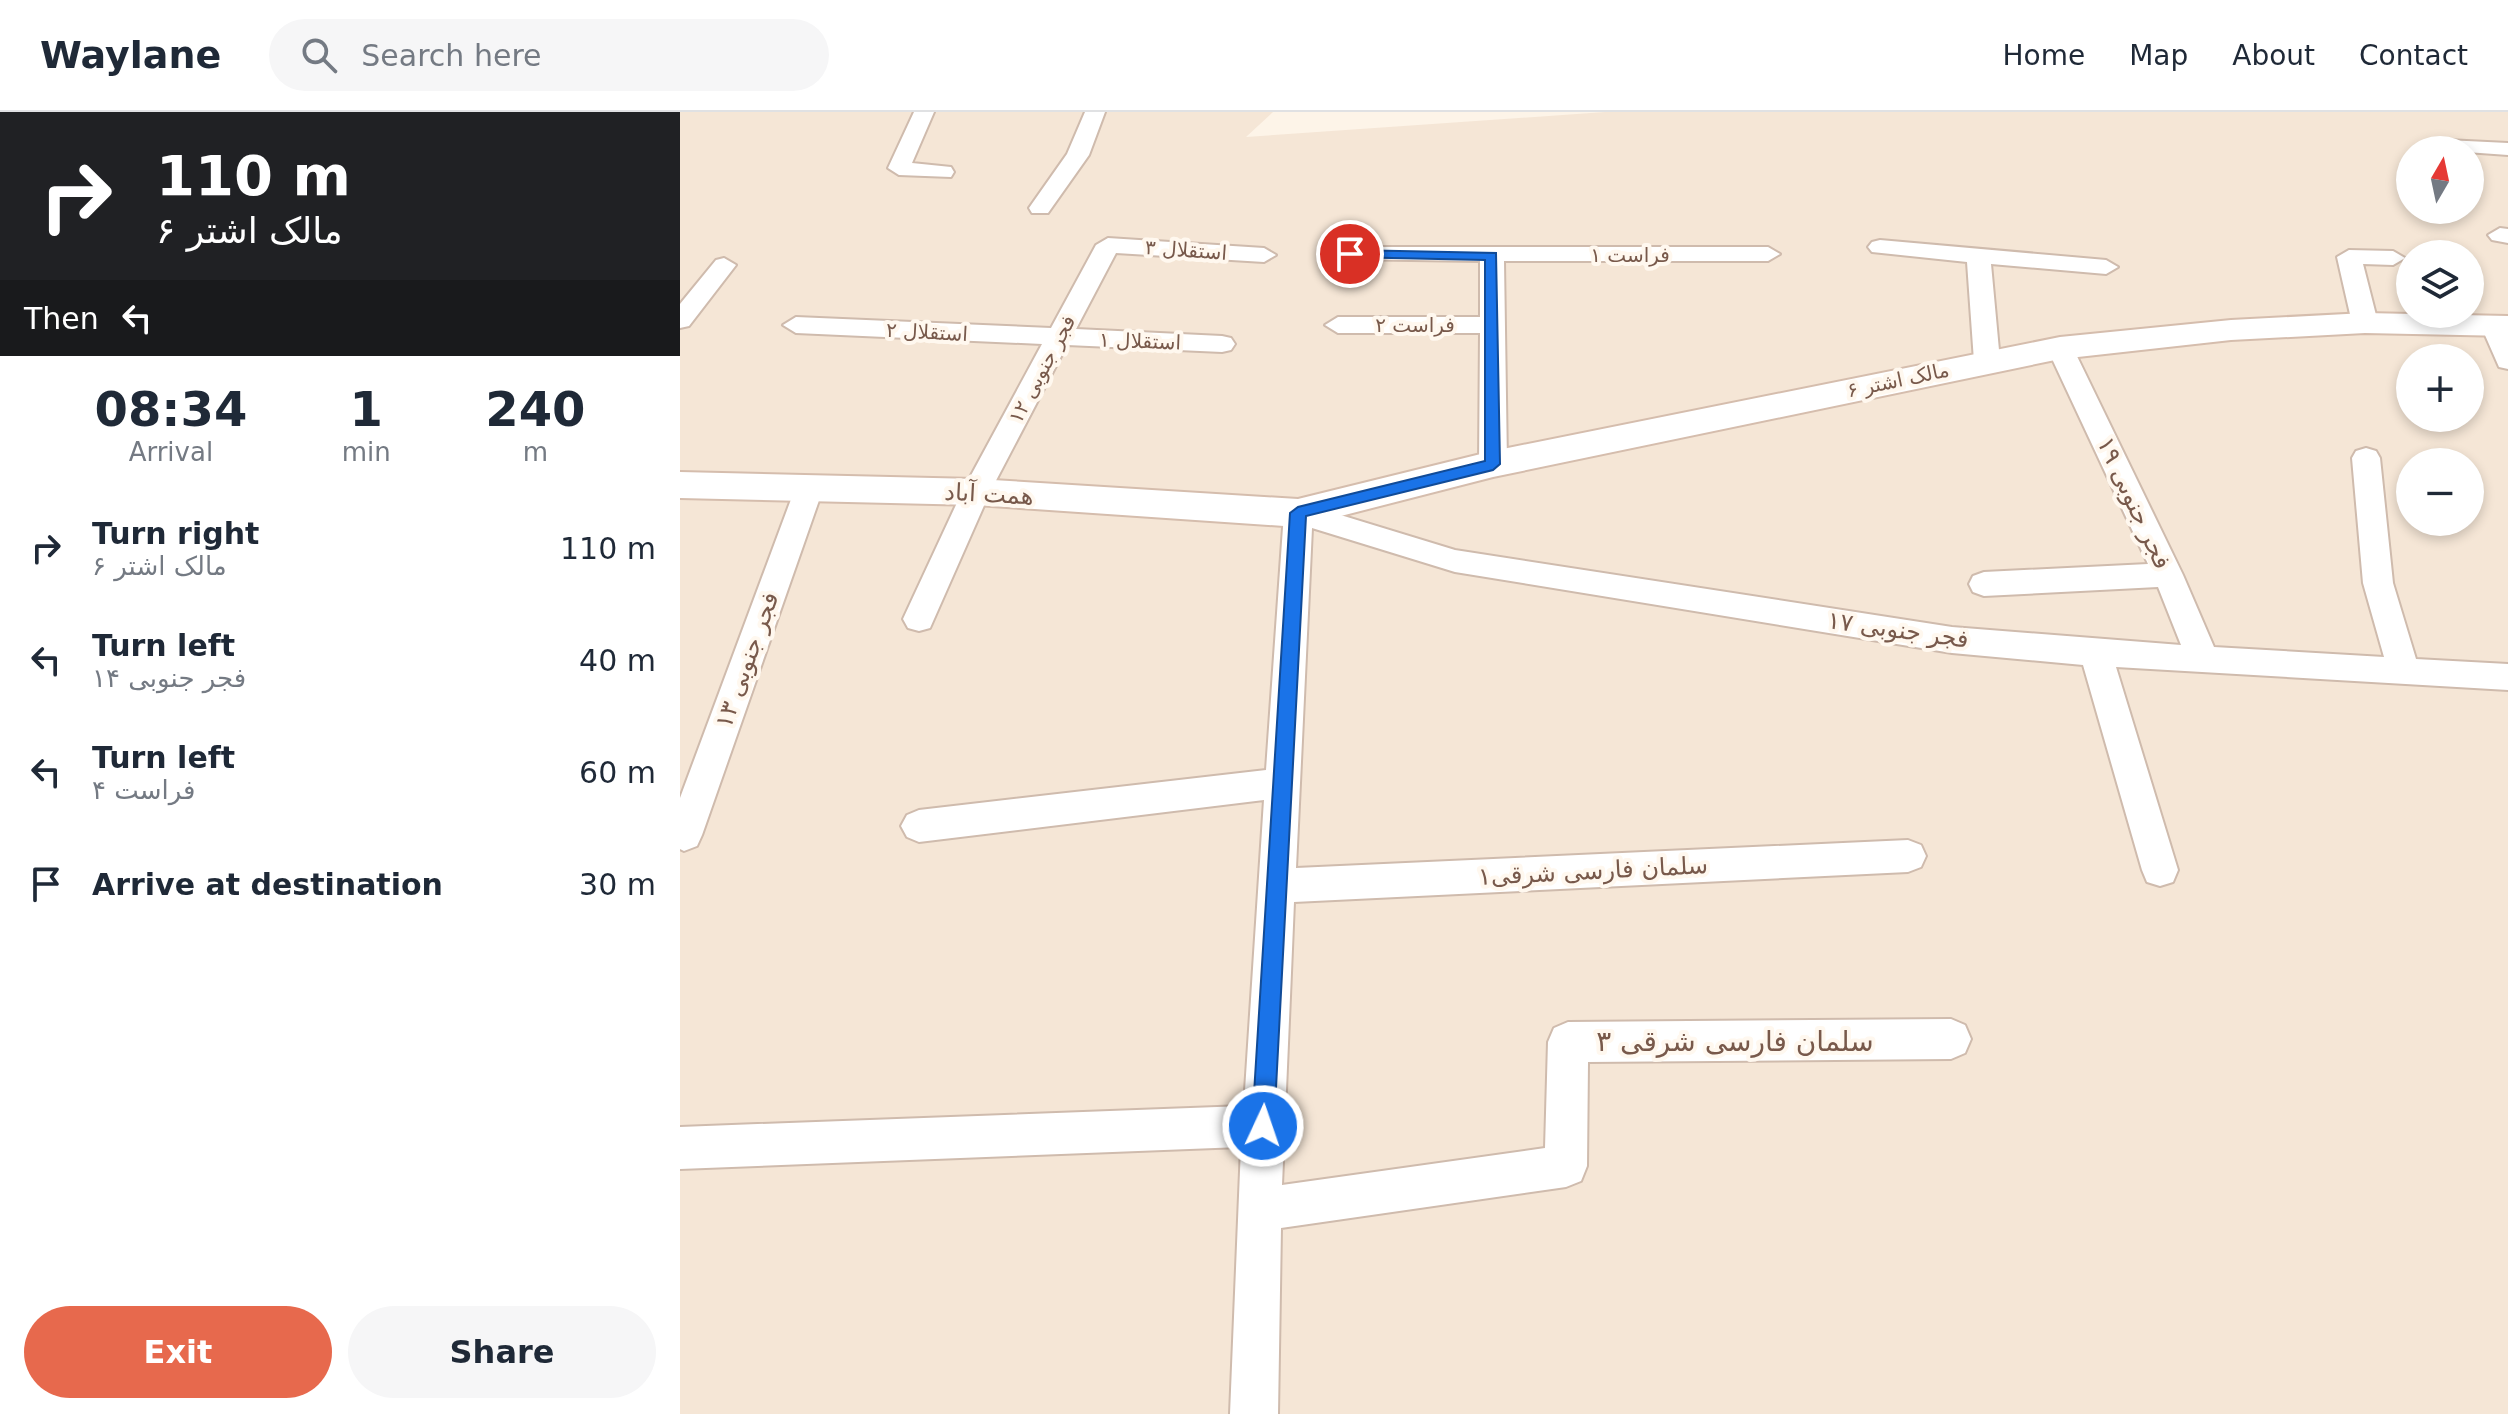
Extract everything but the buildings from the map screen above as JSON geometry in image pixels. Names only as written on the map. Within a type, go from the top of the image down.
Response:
[{"type":"main road","name":"مالک اشتر ۶","points":[[1298,513],[1493,464],[2060,348],[2231,330],[2365,323],[2501,326]]},
{"type":"main road","name":"همت آباد","points":[[680,485],[976,492],[1298,513]]},
{"type":"street","points":[[924,112],[899,168],[943,172]]},
{"type":"street","points":[[1040,208],[1078,155],[1095,112]]},
{"type":"street","points":[[2484,148],[2508,149]]},
{"type":"street","name":"استقلال ۳","points":[[1108,245],[1264,255]]},
{"type":"street","name":"فجر جنوبی ۱۲","points":[[919,619],[976,492],[1108,245]]},
{"type":"street","points":[[1880,247],[2106,267]]},
{"type":"street","name":"فراست ۱","points":[[1350,254],[1768,254]]},
{"type":"street","points":[[1492,256],[1493,464]]},
{"type":"street","points":[[1978,256],[1987,361]]},
{"type":"street","points":[[2365,323],[2349,257],[2393,258]]},
{"type":"street","points":[[680,320],[724,265]]},
{"type":"street","name":"استقلال ۲","points":[[796,325],[1058,338]]},
{"type":"street","name":"فراست ۲","points":[[1338,325],[1493,325]]},
{"type":"street","points":[[2501,326],[2508,361]]},
{"type":"street","name":"استقلال ۱","points":[[1058,338],[1222,344]]},
{"type":"street","name":"فجر جنوبی ۱۹","points":[[2060,348],[2168,575],[2203,659]]},
{"type":"street","points":[[2366,458],[2378,583],[2404,671]]},
{"type":"street","name":"فجر جنوبی ۱۳","points":[[684,835],[810,486]]},
{"type":"street","points":[[1254,1414],[1263,1126],[1298,513]]},
{"type":"street","name":"فجر جنوبی ۱۷","points":[[1298,513],[1455,561],[1952,640],[2096,653],[2508,677]]},
{"type":"street","points":[[1984,584],[2168,575]]},
{"type":"street","points":[[2096,653],[2160,870]]},
{"type":"street","points":[[919,826],[1283,783]]},
{"type":"street","name":"سلمان فارسی شرقی۱","points":[[1277,886],[1908,856]]},
{"type":"street","name":"سلمان فارسی شرقی ۳","points":[[1260,1210],[1566,1166],[1568,1042],[1951,1039]]},
{"type":"street","points":[[680,1148],[1263,1126]]},
{"type":"shaded area","points":[[680,112],[1273,112],[1246,137],[1605,112],[2508,112],[2508,1414],[680,1414]]},
{"type":"route","points":[[1263,1126],[1298,513],[1493,464],[1492,256],[1350,254]]}]
